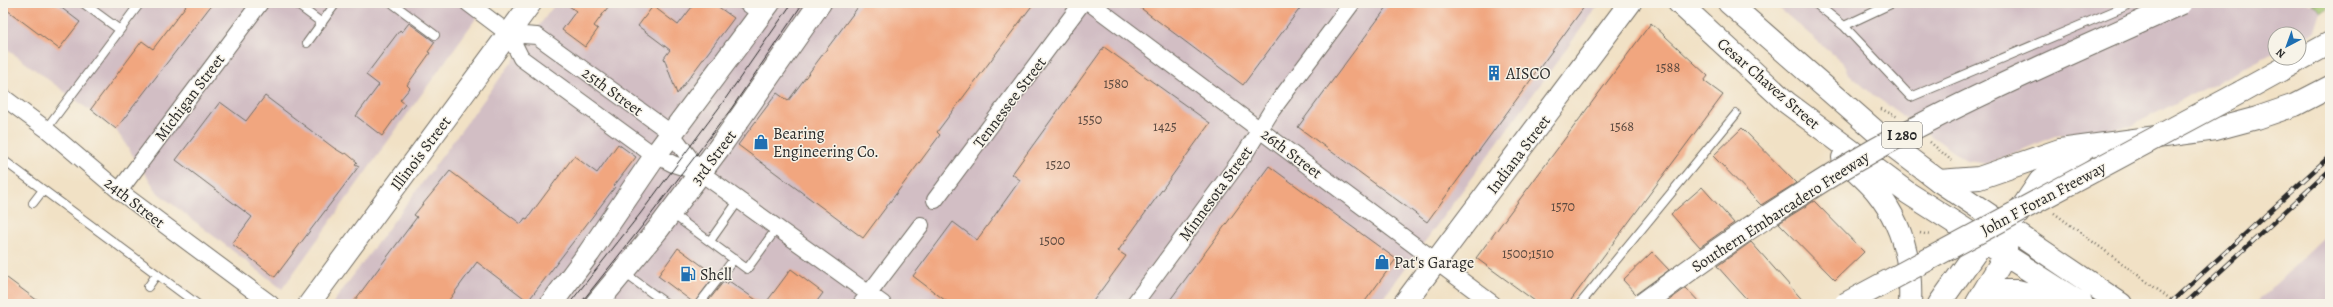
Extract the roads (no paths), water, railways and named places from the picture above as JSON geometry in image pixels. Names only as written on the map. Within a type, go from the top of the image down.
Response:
[{"type":"main road","name":"3rd Street","points":[[596,304],[701,173],[742,117],[820,3]]},
{"type":"main road","name":"Indiana Street","points":[[1404,304],[1630,3]]},
{"type":"main road","name":"Cesar Chavez Street","points":[[1679,3],[1786,102],[1908,193],[2082,304]]},
{"type":"main road","name":"Cesar Chavez Street","points":[[1729,3],[1890,144],[1939,181],[2121,304]]},
{"type":"main road","name":"Southern Embarcadero Freeway","points":[[1643,304],[1752,226],[1876,149],[1939,116],[2182,3]]},
{"type":"main road","points":[[551,304],[589,253],[655,156],[763,10]]},
{"type":"main road","name":"John F Foran Freeway","points":[[1850,302],[2330,43]]},
{"type":"main road","points":[[1939,181],[1979,178],[2060,150],[2216,129],[2257,118],[2295,105],[2330,87]]},
{"type":"main road","points":[[1786,102],[1876,191],[1897,225],[1908,260],[1910,304]]},
{"type":"main road","points":[[1940,304],[1983,242],[2008,227],[2040,181],[2089,146]]},
{"type":"main road","points":[[1977,304],[2005,256],[2008,227]]},
{"type":"main road","points":[[1985,304],[2000,291],[2018,291],[2066,304]]},
{"type":"street","name":"Michigan Street","points":[[119,191],[260,3]]},
{"type":"street","name":"25th Street","points":[[468,3],[508,34],[521,58],[655,156],[701,173],[777,228],[865,299],[883,304]]},
{"type":"street","name":"Illinois Street","points":[[309,304],[531,3]]},
{"type":"street","name":"Tennessee Street","points":[[935,200],[1082,3]]},
{"type":"street","name":"26th Street","points":[[1090,3],[1493,304]]},
{"type":"street","name":"Minnesota Street","points":[[1134,304],[1244,155],[1260,129],[1352,3]]},
{"type":"street","name":"25th Street","points":[[508,34],[538,36],[672,133],[701,173]]},
{"type":"street","name":"24th Street","points":[[3,97],[46,129],[119,191],[270,304]]},
{"type":"street","points":[[865,299],[921,225]]},
{"type":"lane","points":[[83,3],[120,30]]},
{"type":"lane","points":[[46,129],[140,3]]},
{"type":"lane","points":[[296,3],[322,23]]},
{"type":"lane","points":[[307,43],[336,3]]},
{"type":"lane","points":[[392,3],[435,35]]},
{"type":"lane","points":[[740,3],[763,10]]},
{"type":"lane","points":[[1815,3],[1844,26],[1911,97],[2133,3]]},
{"type":"lane","points":[[1844,26],[1893,3]]},
{"type":"lane","points":[[1580,304],[1736,114]]},
{"type":"lane","points":[[3,160],[197,304]]},
{"type":"lane","points":[[34,202],[43,190]]},
{"type":"lane","points":[[710,241],[739,200]]},
{"type":"lane","points":[[671,212],[747,269],[777,228]]},
{"type":"lane","points":[[699,304],[734,259]]},
{"type":"lane","points":[[622,272],[667,304]]},
{"type":"lane","points":[[148,287],[157,274]]},
{"type":"tram line","points":[[569,304],[640,214],[721,105],[792,3]]},
{"type":"tram line","points":[[580,304],[643,225],[731,109],[803,3]]},
{"type":"railway","points":[[2169,304],[2330,156]]},
{"type":"railway","points":[[2185,304],[2330,170]]},
{"type":"place","name":"AISCO","points":[[1494,73]]},
{"type":"place","name":"Bearing Engineering Co.","points":[[761,142]]},
{"type":"place","name":"Pat's Garage","points":[[1382,262]]},
{"type":"place","name":"Shell","points":[[688,274]]}]
